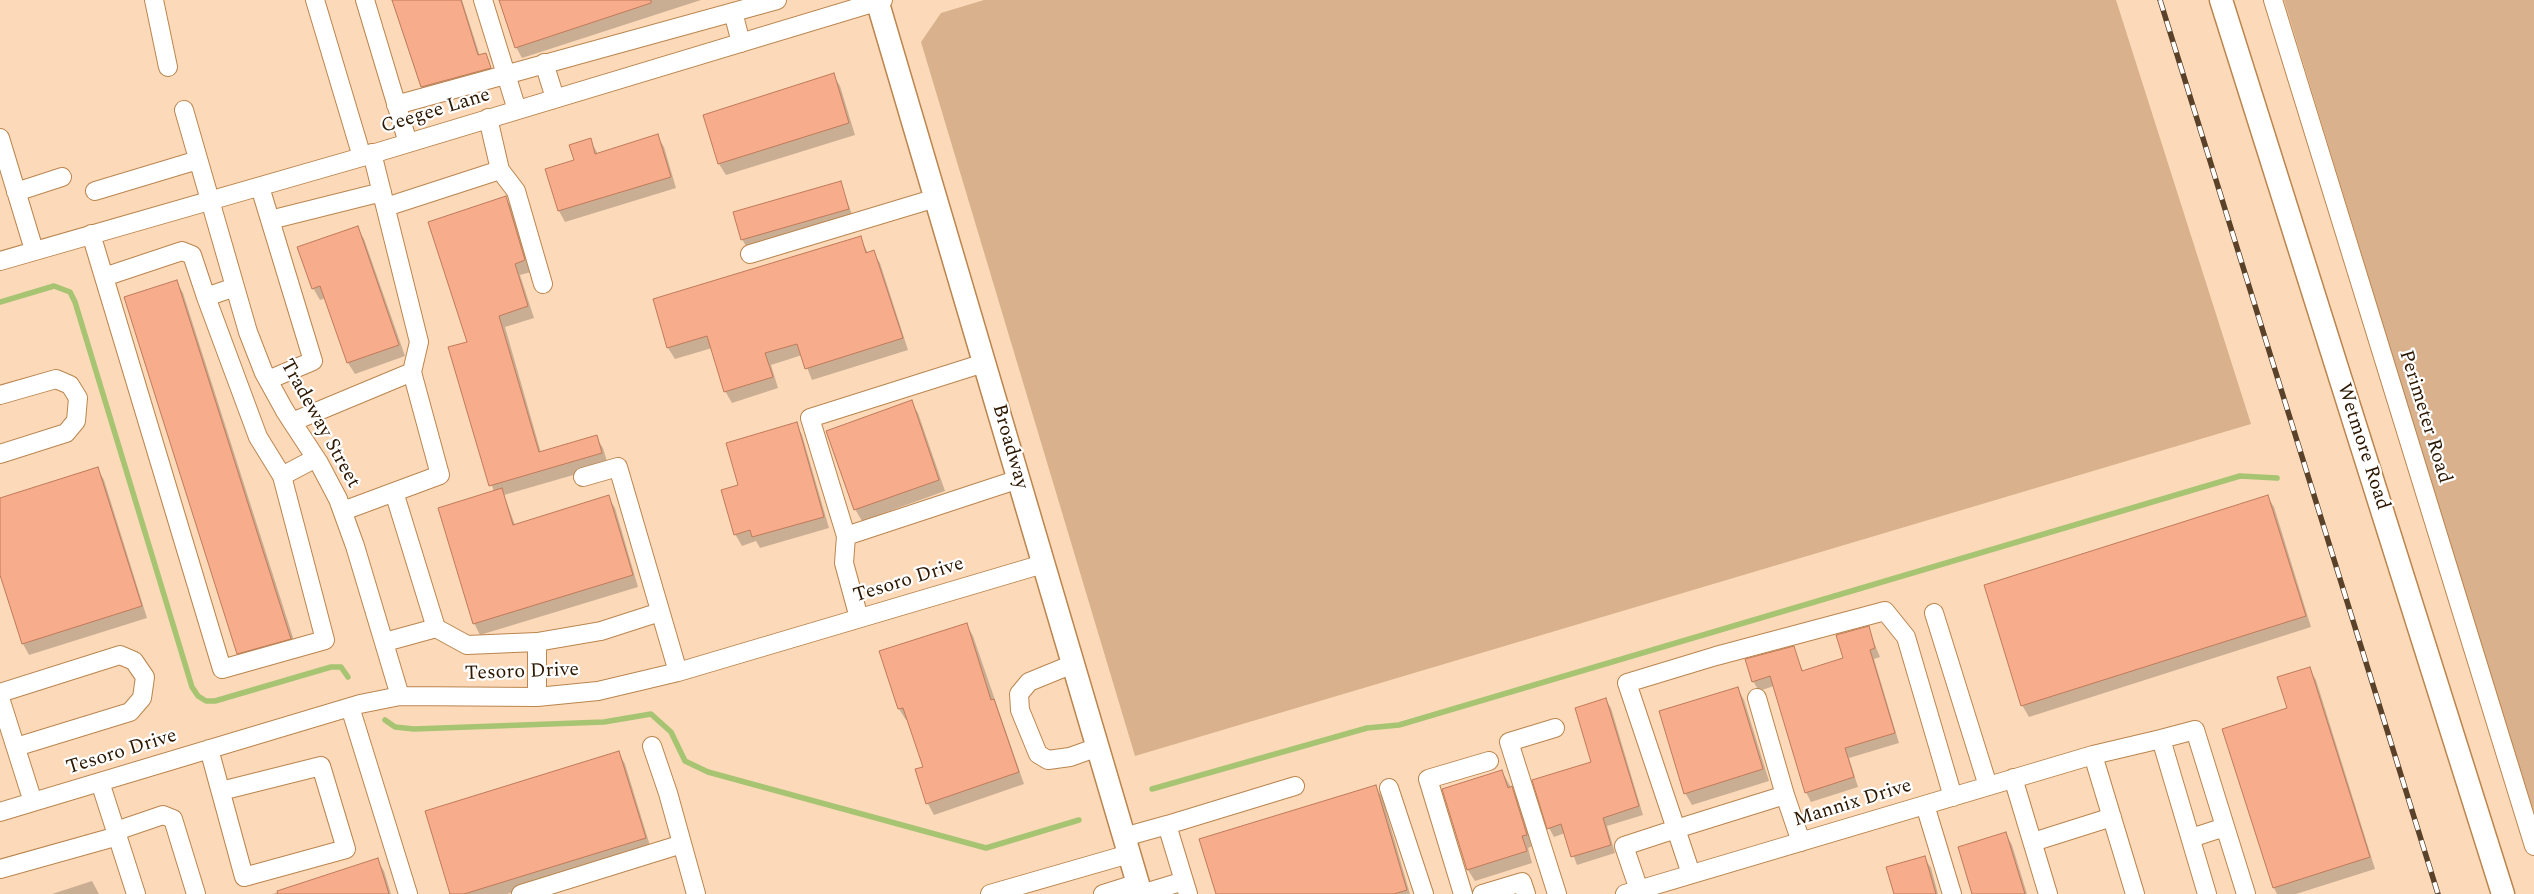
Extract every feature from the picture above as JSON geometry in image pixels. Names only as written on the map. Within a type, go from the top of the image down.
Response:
[{"type":"main road","name":"Broadway","points":[[879,0],[1140,890]]},
{"type":"main road","name":"Wetmore Road","points":[[2221,0],[2503,894]]},
{"type":"street","points":[[154,0],[168,67]]},
{"type":"street","points":[[315,0],[384,200],[419,342],[412,372],[440,475],[342,511]]},
{"type":"street","points":[[365,0],[408,143]]},
{"type":"street","points":[[483,0],[516,110]]},
{"type":"street","points":[[396,105],[506,73],[776,0]]},
{"type":"street","name":"Ceegee Lane","points":[[0,261],[260,187],[879,0]]},
{"type":"street","name":"Perimeter Road","points":[[2272,0],[2534,846]]},
{"type":"street","points":[[734,12],[741,43]]},
{"type":"street","points":[[544,63],[555,98]]},
{"type":"street","name":"Tradeway Street","points":[[184,110],[248,332],[268,380],[292,422],[316,458],[342,511],[385,642],[400,696]]},
{"type":"street","points":[[488,118],[500,170],[516,191],[543,284]]},
{"type":"street","points":[[0,138],[34,250]]},
{"type":"street","points":[[95,191],[198,160]]},
{"type":"street","points":[[270,220],[384,200],[500,170]]},
{"type":"street","points":[[16,192],[62,177]]},
{"type":"street","points":[[260,187],[313,361],[268,380]]},
{"type":"street","points":[[750,254],[936,198]]},
{"type":"street","points":[[91,234],[222,669],[325,640],[282,476],[258,437],[192,255],[182,252],[104,277]]},
{"type":"street","points":[[206,297],[235,287]]},
{"type":"street","points":[[859,618],[844,563],[846,536],[810,418],[984,362]]},
{"type":"street","points":[[292,422],[412,372]]},
{"type":"street","points":[[0,396],[56,379],[70,385],[78,398],[76,421],[66,433],[0,454]]},
{"type":"street","points":[[282,476],[316,458]]},
{"type":"street","points":[[583,477],[618,467],[678,672]]},
{"type":"street","points":[[846,536],[1019,479]]},
{"type":"street","points":[[394,492],[436,628]]},
{"type":"street","name":"Tesoro Drive","points":[[0,812],[350,707],[400,696],[537,697],[598,691],[678,672],[1043,564]]},
{"type":"street","points":[[1691,874],[1627,683],[1716,656],[1885,611],[1906,637],[1952,796]]},
{"type":"street","points":[[385,642],[436,628],[467,645],[537,642],[601,631],[660,612]]},
{"type":"street","points":[[1934,613],[1988,786]]},
{"type":"street","points":[[537,642],[537,697]]},
{"type":"street","points":[[0,693],[120,655],[134,661],[145,676],[142,698],[130,712],[16,748]]},
{"type":"street","points":[[1073,664],[1029,682],[1019,694],[1020,710],[1038,754],[1048,760],[1070,757],[1098,747]]},
{"type":"street","points":[[0,698],[33,802]]},
{"type":"street","points":[[1757,698],[1784,795],[1801,842]]},
{"type":"street","points":[[350,707],[408,894]]},
{"type":"street","points":[[1555,728],[1509,742],[1557,894]]},
{"type":"street","name":"Mannix Drive","points":[[1632,892],[2013,778],[2093,755],[2195,730],[2225,828]]},
{"type":"street","points":[[2161,739],[2207,894]]},
{"type":"street","points":[[652,746],[668,793],[696,894]]},
{"type":"street","points":[[209,749],[220,791],[244,876],[346,849],[321,766],[220,791]]},
{"type":"street","points":[[2093,755],[2135,894]]},
{"type":"street","points":[[1462,894],[1428,780],[1489,761]]},
{"type":"street","points":[[2013,778],[2048,894]]},
{"type":"street","points":[[100,782],[136,894]]},
{"type":"street","points":[[990,894],[1127,846],[1167,825],[1295,786]]},
{"type":"street","points":[[1389,788],[1424,894]]},
{"type":"street","points":[[1632,892],[1624,846],[1784,795]]},
{"type":"street","points":[[1925,805],[1952,894]]},
{"type":"street","points":[[0,869],[117,834],[163,815],[173,819],[196,894]]},
{"type":"street","points":[[2033,842],[2112,817]]},
{"type":"street","points":[[1103,894],[1186,887],[1167,825]]},
{"type":"street","points":[[2190,838],[2225,828],[2246,894]]},
{"type":"street","points":[[521,894],[682,844]]},
{"type":"street","points":[[1482,894],[1522,882],[1526,894]]},
{"type":"shaded area","points":[[984,0],[2116,0],[2251,424],[1135,756],[921,42],[941,13]]},
{"type":"shaded area","points":[[2284,0],[2534,0],[2534,813],[2475,626]]},
{"type":"building","points":[[392,0],[461,0],[478,55],[486,53],[491,68],[421,87]]},
{"type":"building","points":[[499,0],[651,0],[651,3],[515,48]]},
{"type":"building","points":[[834,73],[849,123],[718,164],[703,115]]},
{"type":"building","points":[[658,134],[671,177],[558,211],[545,169],[574,160],[569,145],[591,138],[595,154]]},
{"type":"building","points":[[841,181],[849,209],[741,240],[733,212]]},
{"type":"building","points":[[506,196],[525,260],[515,264],[528,306],[499,316],[539,452],[597,435],[602,453],[489,486],[448,347],[467,342],[428,222]]},
{"type":"building","points":[[358,226],[399,345],[347,363],[320,286],[312,289],[297,247]]},
{"type":"building","points":[[861,236],[866,253],[874,250],[903,338],[805,369],[797,344],[765,353],[773,377],[724,392],[707,336],[667,348],[653,299]]},
{"type":"building","points":[[177,280],[291,639],[237,654],[124,297]]},
{"type":"building","points":[[912,400],[939,480],[854,510],[826,431]]},
{"type":"building","points":[[797,422],[824,517],[752,537],[750,530],[734,535],[721,490],[738,485],[726,443]]},
{"type":"building","points":[[98,467],[142,606],[22,644],[0,575],[0,498]]},
{"type":"building","points":[[502,488],[513,525],[609,495],[633,575],[473,624],[438,508]]},
{"type":"building","points":[[2268,495],[2306,616],[2021,706],[1984,585]]},
{"type":"building","points":[[967,623],[991,700],[994,699],[1019,772],[926,804],[915,769],[923,767],[903,708],[898,709],[879,651]]},
{"type":"building","points":[[1869,626],[1875,648],[1870,650],[1895,733],[1845,748],[1854,777],[1805,793],[1770,676],[1752,682],[1745,659],[1794,646],[1802,671],[1843,658],[1836,635]]},
{"type":"building","points":[[2310,667],[2370,857],[2273,888],[2222,729],[2287,708],[2277,677]]},
{"type":"building","points":[[1738,687],[1763,769],[1684,794],[1659,711]]},
{"type":"building","points":[[1606,698],[1639,806],[1603,818],[1611,845],[1571,857],[1561,824],[1547,829],[1532,780],[1591,762],[1575,708]]},
{"type":"building","points":[[619,751],[646,838],[464,894],[450,894],[425,811]]},
{"type":"building","points":[[1502,770],[1508,788],[1512,786],[1527,835],[1522,836],[1527,851],[1467,870],[1442,789]]},
{"type":"building","points":[[1376,785],[1407,890],[1394,894],[1216,894],[1199,839]]},
{"type":"building","points":[[2006,832],[2025,894],[1972,894],[1958,847]]},
{"type":"building","points":[[1925,856],[1936,894],[1894,894],[1886,867]]},
{"type":"building","points":[[378,858],[389,894],[278,894],[277,891]]},
{"type":"waterway","points":[[0,302],[54,286],[70,292],[75,302],[192,687],[198,696],[206,701],[215,701],[331,667],[341,667],[348,677]]},
{"type":"waterway","points":[[1152,789],[1367,728],[1399,725],[2240,476],[2277,478]]},
{"type":"waterway","points":[[385,720],[395,727],[414,729],[604,722],[651,714],[671,732],[685,761],[708,772],[986,848],[1079,820]]},
{"type":"railway","points":[[2160,0],[2438,894]]}]
